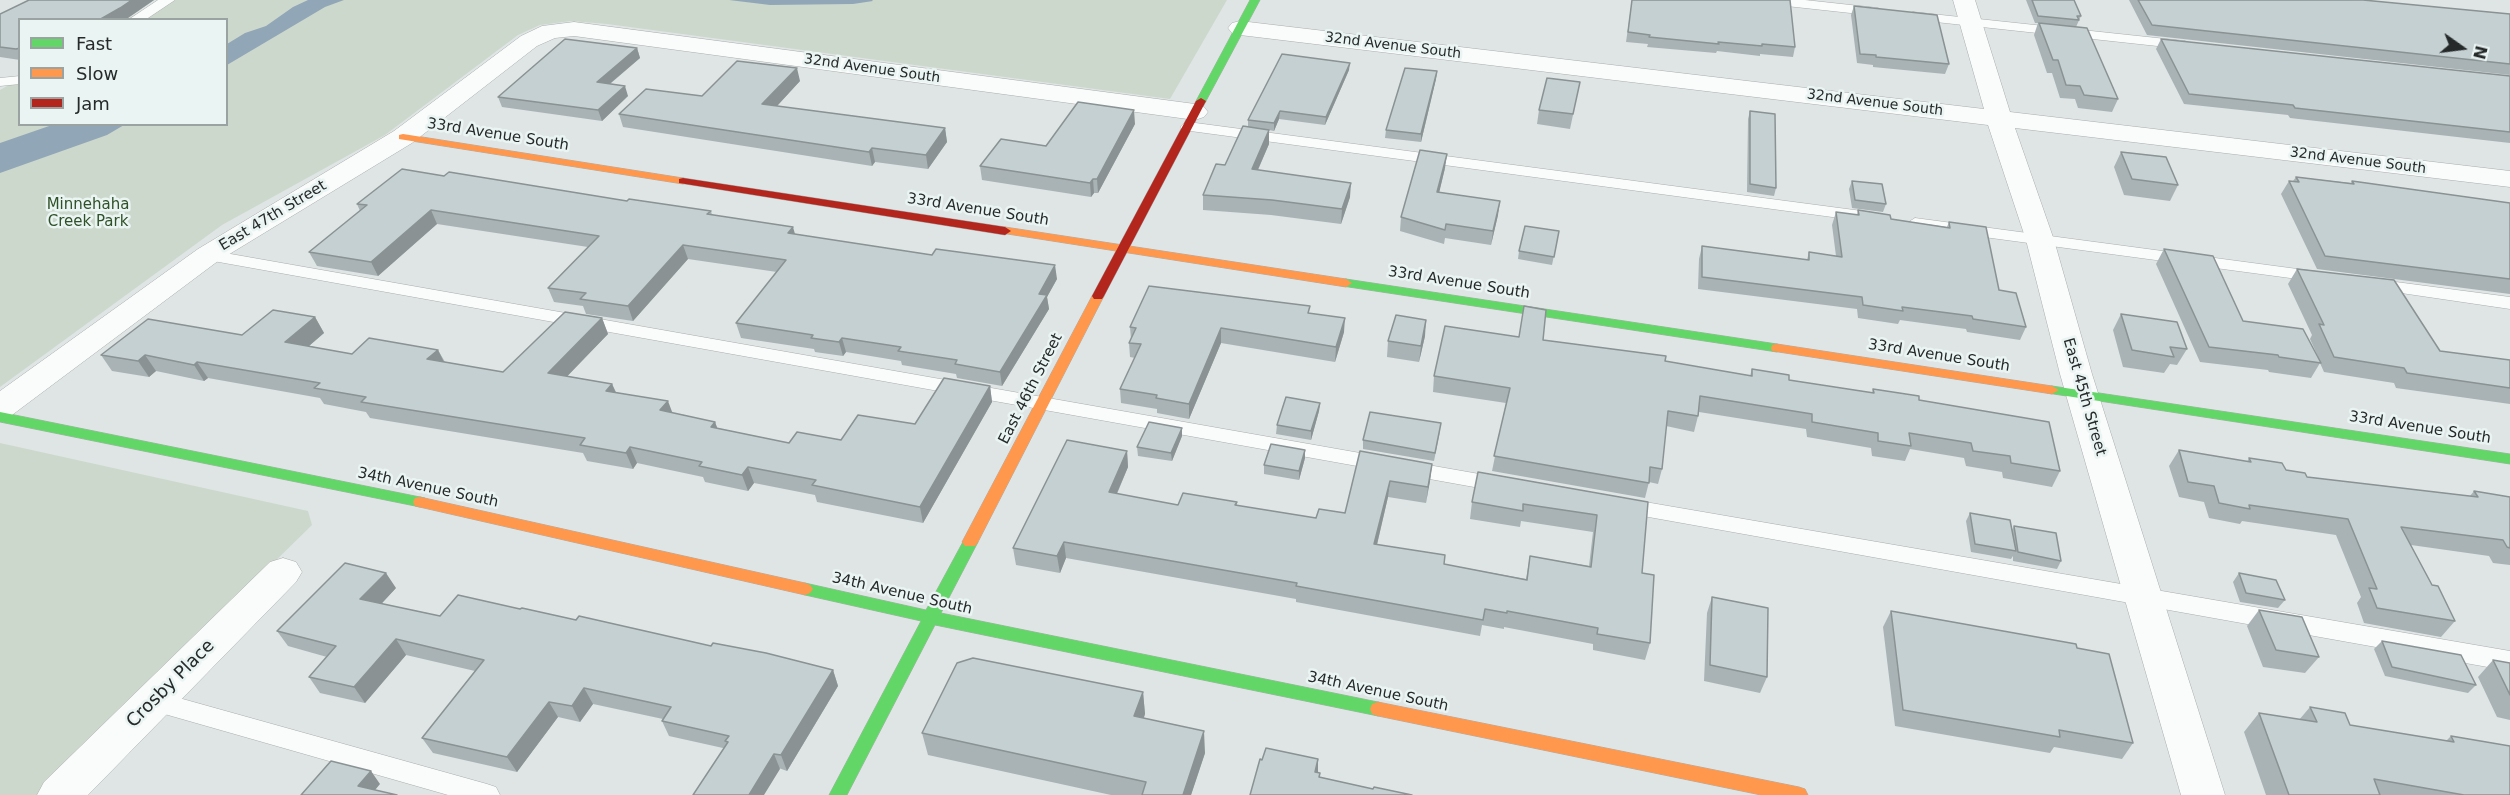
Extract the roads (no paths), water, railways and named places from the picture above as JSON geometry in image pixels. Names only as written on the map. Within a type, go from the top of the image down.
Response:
[{"type":"street","name":"East 46th Street","points":[[838,795],[1255,0]]},
{"type":"street","name":"East 45th Street","points":[[1967,11],[2040,240],[2082,395],[2203,795]]},
{"type":"street","name":"32nd Avenue South","points":[[1240,28],[2510,179]]},
{"type":"street","name":"32nd Avenue South","points":[[550,31],[574,29],[1192,119]]},
{"type":"street","name":"East 47th Street","points":[[0,407],[208,255],[403,137],[529,41],[550,31]]},
{"type":"street","name":"33rd Avenue South","points":[[403,137],[1123,249],[2510,459]]},
{"type":"street","name":"34th Avenue South","points":[[0,417],[366,490],[933,617],[1799,795]]},
{"type":"street","name":"Crosby Place","points":[[59,795],[283,572]]},
{"type":"lane","points":[[137,18],[168,0]]},
{"type":"lane","points":[[1768,0],[1967,11],[2201,47]]},
{"type":"lane","points":[[0,82],[18,80]]},
{"type":"lane","points":[[1192,119],[1887,219],[2332,279]]},
{"type":"lane","points":[[208,255],[1523,489]]},
{"type":"lane","points":[[2355,282],[2510,303]]},
{"type":"lane","points":[[1605,503],[2510,661]]},
{"type":"lane","points":[[154,701],[487,795]]},
{"type":"water","points":[[308,0],[344,0],[325,7],[228,64],[228,43],[245,33],[266,26],[293,7]]},
{"type":"water","points":[[729,0],[873,1],[853,4],[770,5]]},
{"type":"water","points":[[49,126],[122,126],[107,135],[0,173],[0,143]]},
{"type":"park label","name":"Minnehaha Creek Park","points":[[88,214]]}]
